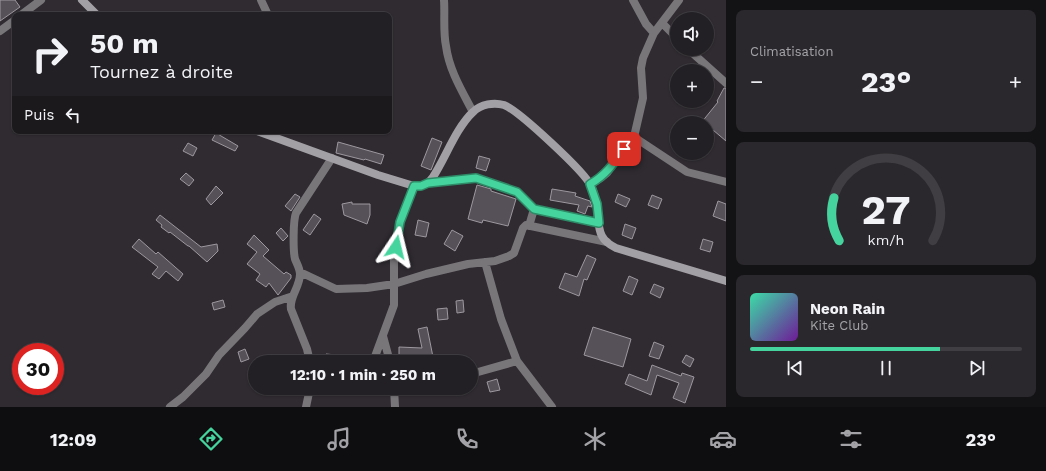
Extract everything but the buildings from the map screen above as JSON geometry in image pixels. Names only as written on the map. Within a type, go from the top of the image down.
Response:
[{"type":"main road","points":[[82,0],[94,12]]},
{"type":"main road","points":[[265,134],[378,176],[414,186],[421,186],[428,183],[441,166],[450,146],[473,112],[484,105],[494,103],[505,105],[535,128],[582,174],[590,184],[597,204],[601,235],[607,242],[616,248],[726,281]]},
{"type":"street","points":[[25,12],[41,0]]},
{"type":"street","points":[[261,0],[267,12]]},
{"type":"street","points":[[444,0],[445,46],[455,79],[473,112]]},
{"type":"street","points":[[633,0],[646,24],[654,33]]},
{"type":"street","points":[[590,184],[607,173],[634,138],[643,98],[643,58],[654,33],[679,0]]},
{"type":"street","points":[[0,31],[12,22]]},
{"type":"street","points":[[662,23],[670,31]]},
{"type":"street","points":[[696,56],[726,83]]},
{"type":"street","points":[[634,138],[687,172],[726,182]]},
{"type":"street","points":[[308,355],[290,304],[298,284],[300,272],[295,258],[295,216],[332,158]]},
{"type":"street","points":[[428,183],[476,178],[517,192],[534,209],[599,223]]},
{"type":"street","points":[[376,355],[394,305],[394,259],[400,222],[414,186]]},
{"type":"street","points":[[529,226],[534,209]]},
{"type":"street","points":[[300,272],[336,289],[367,288],[394,284],[454,267],[503,258],[514,253],[526,226],[607,242]]},
{"type":"street","points":[[485,262],[501,319],[517,362],[552,407]]},
{"type":"street","points":[[170,407],[183,397],[206,374],[219,355],[257,314],[275,302],[293,296]]},
{"type":"street","points":[[383,336],[388,355]]},
{"type":"street","points":[[478,372],[517,362]]},
{"type":"street","points":[[306,407],[309,395]]},
{"type":"street","points":[[394,395],[395,407]]},
{"type":"route","points":[[396,247],[400,222],[414,186],[421,186],[428,183],[476,178],[517,192],[534,209],[599,223],[597,204],[590,184],[607,173],[624,149]]}]
